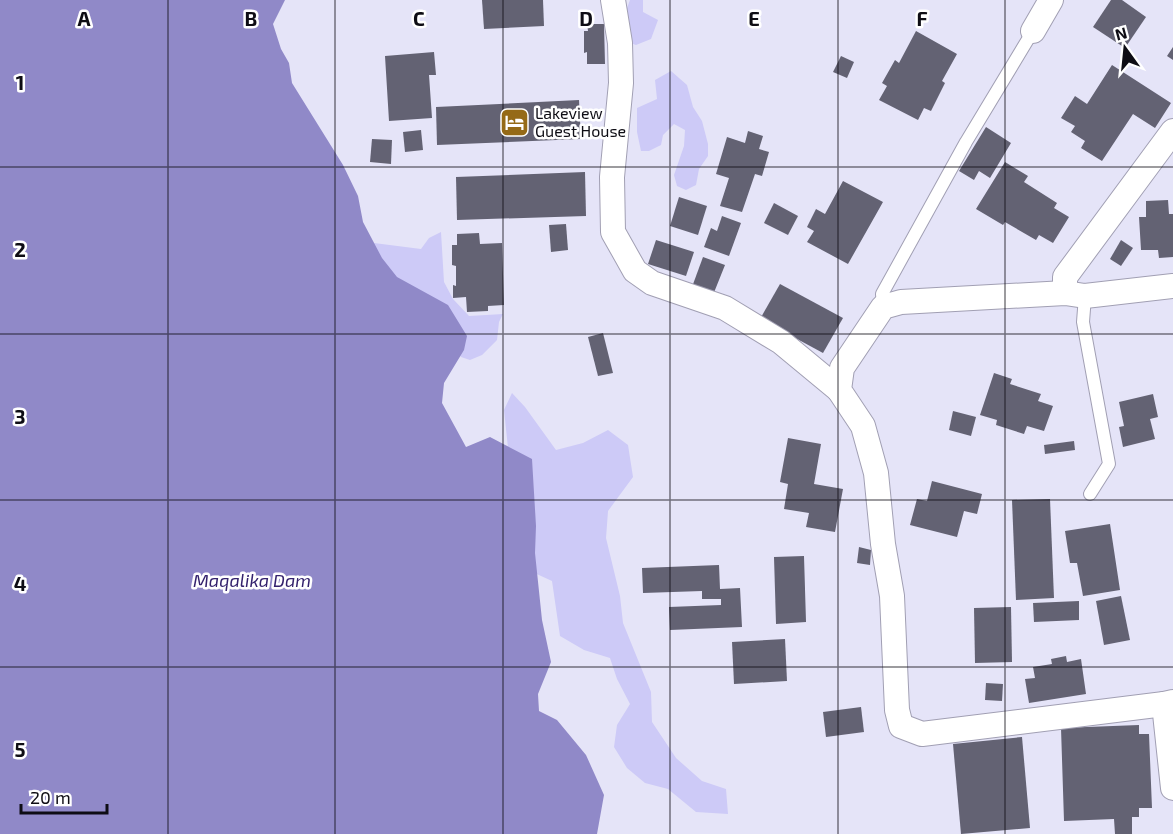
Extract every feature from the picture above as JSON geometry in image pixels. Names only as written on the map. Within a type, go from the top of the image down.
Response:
[{"type":"street","points":[[613,0],[620,43],[621,83],[612,177],[613,232],[635,271],[652,283],[725,308],[781,342],[839,390],[863,426],[876,473],[883,544],[892,596],[897,710],[901,726],[922,734],[1168,703],[1173,788]]},
{"type":"street","points":[[1033,31],[1051,0]]},
{"type":"street","points":[[1075,295],[1065,277],[1173,131]]},
{"type":"street","points":[[839,390],[842,368],[883,307],[901,302],[1075,295],[1173,286]]},
{"type":"lane","points":[[883,307],[882,294],[966,142],[1033,31]]},
{"type":"lane","points":[[1075,295],[1083,322],[1108,464],[1090,494]]},
{"type":"shaded area","points":[[630,0],[643,0],[643,12],[658,20],[651,39],[636,45],[627,42],[623,19]]},
{"type":"shaded area","points":[[671,71],[687,85],[693,107],[702,121],[708,144],[708,156],[699,169],[696,185],[686,190],[677,186],[674,175],[684,146],[685,130],[674,124],[663,135],[661,145],[649,151],[641,151],[637,132],[637,108],[657,99],[655,80]]},
{"type":"shaded area","points":[[441,232],[444,282],[453,299],[469,316],[503,314],[499,322],[497,340],[482,355],[470,360],[461,357],[452,342],[378,296],[374,243],[421,249],[429,238]]},
{"type":"shaded area","points":[[512,393],[556,450],[583,443],[608,430],[628,445],[633,477],[608,511],[606,538],[620,596],[623,623],[651,692],[652,722],[676,758],[702,781],[726,789],[728,814],[696,812],[668,789],[645,783],[627,768],[614,747],[617,725],[630,704],[617,679],[610,658],[584,650],[560,636],[552,581],[528,570],[510,467],[504,410]]},
{"type":"water","name":"Maqalika Dam","points":[[0,0],[285,0],[273,24],[281,49],[289,63],[292,83],[343,165],[358,196],[363,222],[382,258],[397,277],[448,305],[467,336],[464,350],[444,383],[442,403],[466,447],[490,437],[532,459],[536,526],[535,553],[542,620],[551,662],[538,694],[539,711],[557,720],[586,755],[604,795],[597,834],[0,834]]},
{"type":"building","points":[[482,0],[543,0],[544,26],[484,29]]},
{"type":"building","points":[[1111,0],[1122,0],[1146,17],[1125,48],[1093,27]]},
{"type":"building","points":[[587,24],[604,24],[605,64],[587,64],[587,52],[584,53],[584,31],[588,31]]},
{"type":"building","points":[[916,31],[957,54],[942,81],[945,83],[931,111],[924,108],[918,120],[879,100],[887,86],[882,83],[895,60],[899,63]]},
{"type":"building","points":[[1173,47],[1173,60],[1167,56]]},
{"type":"building","points":[[434,52],[436,75],[429,75],[432,118],[389,121],[385,56]]},
{"type":"building","points":[[841,56],[854,62],[847,78],[833,72]]},
{"type":"building","points":[[1112,65],[1171,103],[1155,128],[1133,114],[1102,161],[1081,148],[1085,141],[1071,132],[1075,126],[1061,118],[1075,96],[1087,104]]},
{"type":"building","points":[[579,100],[581,139],[437,145],[436,107]]},
{"type":"building","points":[[986,127],[1011,143],[990,178],[979,171],[974,180],[959,171]]},
{"type":"building","points":[[421,130],[423,150],[405,152],[403,132]]},
{"type":"building","points":[[748,131],[763,136],[759,149],[769,152],[762,176],[755,174],[742,212],[720,206],[729,178],[716,174],[727,137],[745,143]]},
{"type":"building","points":[[372,139],[392,140],[391,164],[370,162]]},
{"type":"building","points":[[1005,162],[1028,176],[1024,182],[1057,203],[1054,208],[1069,217],[1053,243],[1039,235],[1036,240],[1005,222],[1003,225],[976,209]]},
{"type":"building","points":[[585,172],[586,216],[457,220],[456,177]]},
{"type":"building","points":[[843,181],[883,202],[848,264],[807,242],[814,231],[807,227],[816,209],[825,214]]},
{"type":"building","points":[[679,197],[707,206],[698,235],[670,226]]},
{"type":"building","points":[[1168,200],[1169,214],[1173,214],[1173,257],[1159,258],[1158,250],[1141,250],[1139,217],[1146,217],[1146,201]]},
{"type":"building","points":[[774,203],[798,216],[788,235],[764,223]]},
{"type":"building","points":[[722,216],[741,223],[729,256],[704,247],[711,228],[717,231]]},
{"type":"building","points":[[566,224],[568,250],[551,252],[549,225]]},
{"type":"building","points":[[479,233],[480,244],[502,243],[504,305],[488,306],[488,311],[467,312],[466,297],[453,298],[453,285],[456,286],[456,266],[452,265],[452,245],[457,245],[457,234]]},
{"type":"building","points":[[656,240],[694,252],[686,276],[648,264]]},
{"type":"building","points":[[1121,240],[1133,248],[1121,266],[1110,259]]},
{"type":"building","points":[[703,257],[725,265],[713,295],[692,287]]},
{"type":"building","points":[[780,284],[843,318],[823,353],[760,319]]},
{"type":"building","points":[[603,333],[613,373],[598,376],[588,337]]},
{"type":"building","points":[[994,373],[1012,379],[1010,384],[1041,394],[1038,401],[1053,406],[1044,431],[1027,426],[1024,434],[996,425],[997,420],[980,415]]},
{"type":"building","points":[[1153,394],[1158,417],[1150,419],[1155,439],[1123,447],[1119,427],[1124,426],[1119,402]]},
{"type":"building","points":[[953,411],[976,417],[971,436],[949,430]]},
{"type":"building","points":[[788,438],[821,444],[814,484],[843,489],[835,532],[806,527],[809,513],[784,509],[788,484],[780,482]]},
{"type":"building","points":[[1074,441],[1075,450],[1045,454],[1044,445]]},
{"type":"building","points":[[932,481],[982,494],[977,514],[964,511],[957,537],[910,525],[917,499],[927,501]]},
{"type":"building","points":[[1050,499],[1054,598],[1016,600],[1012,500]]},
{"type":"building","points":[[1110,524],[1120,590],[1083,596],[1077,563],[1070,563],[1065,531]]},
{"type":"building","points":[[859,547],[871,550],[870,565],[857,563]]},
{"type":"building","points":[[804,556],[806,622],[776,624],[774,557]]},
{"type":"building","points":[[719,565],[720,589],[740,588],[742,627],[670,630],[669,607],[721,605],[721,599],[702,599],[702,591],[643,593],[642,568]]},
{"type":"building","points":[[1121,596],[1130,640],[1104,645],[1096,601]]},
{"type":"building","points":[[1079,601],[1079,620],[1034,622],[1033,603]]},
{"type":"building","points":[[1011,607],[1012,662],[975,663],[974,608]]},
{"type":"building","points":[[785,639],[787,681],[734,684],[732,642]]},
{"type":"building","points":[[1066,656],[1067,662],[1081,659],[1086,694],[1029,703],[1025,679],[1035,678],[1033,667],[1052,664],[1051,659]]},
{"type":"building","points":[[986,683],[1003,684],[1002,701],[985,700]]},
{"type":"building","points":[[861,707],[864,732],[826,737],[823,712]]},
{"type":"building","points":[[1139,725],[1139,734],[1149,734],[1152,808],[1139,808],[1139,817],[1132,817],[1132,834],[1115,834],[1114,819],[1064,821],[1061,728]]},
{"type":"building","points":[[1022,737],[1030,828],[961,834],[953,744]]},
{"type":"place","name":"Lakeview Guest House","points":[[514,122]]}]
